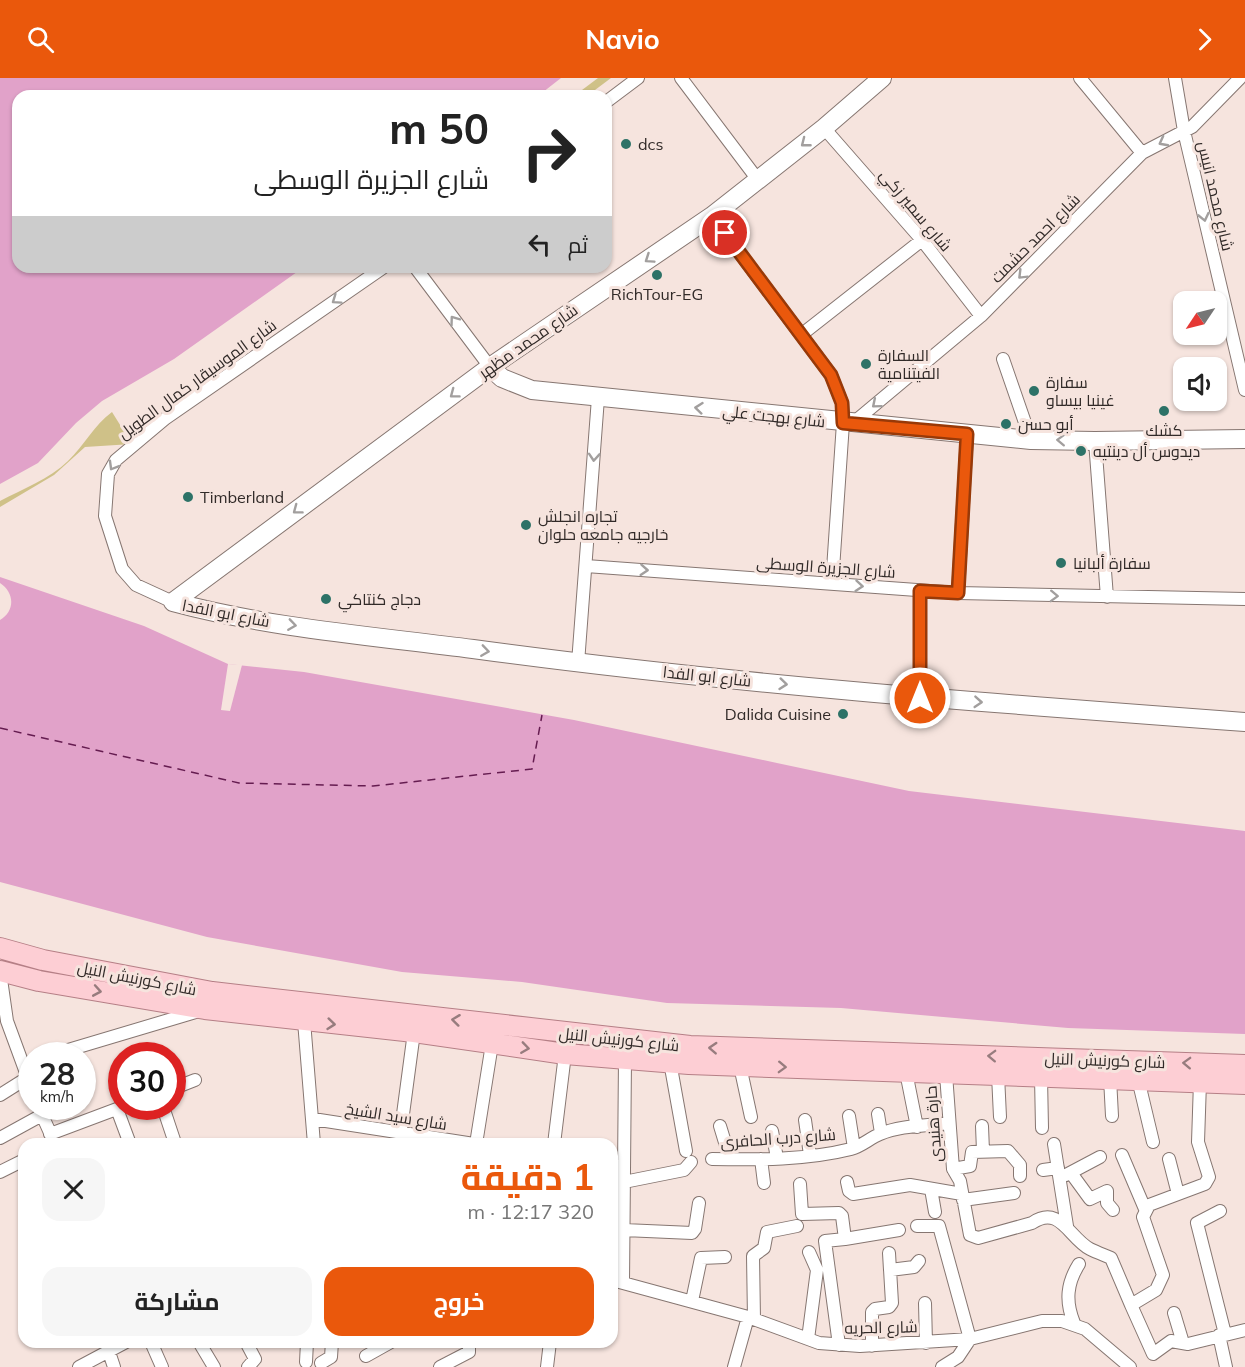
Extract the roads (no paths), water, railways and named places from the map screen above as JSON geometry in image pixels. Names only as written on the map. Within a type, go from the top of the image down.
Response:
[{"type":"main road","name":"شارع كورنيش النيل","points":[[3,949],[43,960],[212,992],[690,1046],[1245,1065]]},
{"type":"main road","points":[[39,981],[43,960]]},
{"type":"main road","name":"شارع كورنيش النيل","points":[[0,972],[39,981],[206,1009],[414,1032],[565,1054],[740,1066],[1245,1084]]},
{"type":"street","points":[[612,98],[638,78]]},
{"type":"street","points":[[681,78],[758,180]]},
{"type":"street","name":"شارع محمد مظهر","points":[[173,602],[490,366],[712,216],[824,128],[882,78]]},
{"type":"street","points":[[1080,78],[1142,153]]},
{"type":"street","name":"شارع محمد انيس","points":[[1175,78],[1184,131],[1245,390]]},
{"type":"street","name":"شارع احمد حشمت","points":[[848,423],[981,316],[1142,153],[1192,127],[1240,78]]},
{"type":"street","name":"شارع سمير زكي","points":[[824,128],[922,240],[981,316]]},
{"type":"street","points":[[712,216],[836,384],[848,423],[832,584]]},
{"type":"street","points":[[801,335],[922,240]]},
{"type":"street","name":"شارع الموسيقار كمال الطويل","points":[[173,602],[136,585],[122,569],[105,516],[108,474],[116,460],[166,418],[375,273]]},
{"type":"street","points":[[420,273],[490,366]]},
{"type":"street","points":[[1003,358],[1030,440]]},
{"type":"street","name":"شارع بهجت علي","points":[[490,366],[516,385],[598,398],[848,423],[1030,440],[1245,439]]},
{"type":"street","points":[[579,663],[598,398]]},
{"type":"street","points":[[958,593],[967,434]]},
{"type":"street","points":[[1095,441],[1107,597]]},
{"type":"street","name":"شارع الجزيرة الوسطى","points":[[586,566],[958,593],[1245,599]]},
{"type":"street","points":[[920,591],[920,698]]},
{"type":"street","name":"شارع ابو الفدا","points":[[173,602],[226,616],[579,663],[920,698],[1245,722]]},
{"type":"street","points":[[3,949],[0,972],[7,1021],[18,1044]]},
{"type":"street","points":[[95,1042],[206,1009]]},
{"type":"street","points":[[303,1021],[314,1138]]},
{"type":"street","points":[[399,1138],[414,1032]]},
{"type":"street","points":[[476,1138],[492,1044]]},
{"type":"street","points":[[555,1138],[565,1054]]},
{"type":"street","points":[[618,1281],[624,1230],[624,1182],[618,1167],[625,1059]]},
{"type":"street","points":[[624,1182],[684,1170],[689,1157],[670,1062]]},
{"type":"street","points":[[740,1066],[752,1117]]},
{"type":"street","points":[[906,1072],[917,1127]]},
{"type":"street","name":"حارة هنيدى","points":[[946,1074],[953,1169],[960,1181],[970,1235],[974,1238]]},
{"type":"street","points":[[999,1075],[1000,1117]]},
{"type":"street","points":[[1041,1077],[1042,1128]]},
{"type":"street","points":[[1110,1078],[1112,1116]]},
{"type":"street","points":[[1138,1079],[1153,1142]]},
{"type":"street","points":[[186,1084],[195,1080]]},
{"type":"street","points":[[1145,1209],[1205,1184],[1209,1177],[1198,1142],[1200,1082]]},
{"type":"street","points":[[0,1095],[18,1088]]},
{"type":"street","points":[[54,1138],[108,1113]]},
{"type":"street","points":[[878,1114],[881,1133]]},
{"type":"street","points":[[849,1116],[854,1148]]},
{"type":"street","name":"شارع سيد الشيخ","points":[[313,1119],[395,1138]]},
{"type":"street","points":[[0,1138],[27,1120]]},
{"type":"street","points":[[44,1120],[52,1138]]},
{"type":"street","points":[[123,1120],[128,1138]]},
{"type":"street","points":[[168,1120],[174,1138]]},
{"type":"street","points":[[806,1120],[810,1155]]},
{"type":"street","name":"شارع درب الحافرى","points":[[712,1159],[761,1159],[810,1155],[854,1148],[881,1133],[948,1123]]},
{"type":"street","points":[[720,1126],[730,1159]]},
{"type":"street","points":[[982,1126],[983,1152]]},
{"type":"street","points":[[772,1131],[777,1158]]},
{"type":"street","points":[[1054,1144],[1067,1226]]},
{"type":"street","points":[[953,1169],[970,1166],[971,1152],[1008,1151],[1020,1165],[1020,1176]]},
{"type":"street","points":[[1122,1155],[1145,1209],[1143,1217],[1163,1275],[1156,1290],[1131,1305]]},
{"type":"street","points":[[1043,1170],[1071,1173],[1100,1158]]},
{"type":"street","points":[[761,1159],[764,1183]]},
{"type":"street","points":[[1169,1160],[1178,1194]]},
{"type":"street","points":[[1,1169],[18,1162]]},
{"type":"street","points":[[1071,1173],[1090,1199],[1107,1191],[1107,1203],[1113,1210]]},
{"type":"street","points":[[847,1182],[849,1191],[853,1194],[910,1185],[962,1197],[1014,1192]]},
{"type":"street","points":[[800,1184],[802,1214],[839,1213],[845,1239]]},
{"type":"street","points":[[931,1189],[935,1212]]},
{"type":"street","points":[[624,1230],[692,1233],[695,1229],[699,1203]]},
{"type":"street","points":[[1220,1211],[1197,1223],[1222,1335],[1226,1367]]},
{"type":"street","points":[[959,1241],[1030,1224],[1039,1218],[1054,1218],[1067,1226],[1088,1248],[1111,1258],[1153,1354],[1171,1341],[1183,1343],[1245,1330]]},
{"type":"street","points":[[734,1367],[751,1318],[753,1256],[764,1248],[766,1232],[797,1226]]},
{"type":"street","points":[[917,1226],[939,1226],[970,1339],[959,1362],[942,1367]]},
{"type":"street","points":[[839,1344],[825,1241],[862,1240],[899,1230]]},
{"type":"street","points":[[808,1339],[817,1270],[809,1252]]},
{"type":"street","points":[[873,1346],[872,1312],[875,1309],[889,1307],[892,1303],[889,1252]]},
{"type":"street","points":[[692,1301],[701,1258],[725,1257]]},
{"type":"street","points":[[890,1269],[914,1267],[919,1261]]},
{"type":"street","points":[[1079,1264],[1069,1286],[1069,1311],[1074,1323],[1097,1338],[1130,1367]]},
{"type":"street","name":"شارع الحريه","points":[[618,1281],[751,1318],[808,1339],[839,1344],[873,1346],[926,1343],[970,1339],[1042,1321],[1074,1323]]},
{"type":"street","points":[[925,1303],[926,1343]]},
{"type":"street","points":[[1174,1313],[1183,1343]]},
{"type":"street","points":[[79,1367],[116,1348]]},
{"type":"street","points":[[154,1348],[162,1367]]},
{"type":"street","points":[[203,1348],[214,1367]]},
{"type":"street","points":[[248,1367],[255,1359],[249,1348]]},
{"type":"street","points":[[306,1362],[307,1348]]},
{"type":"street","points":[[321,1363],[331,1357],[332,1348]]},
{"type":"street","points":[[366,1356],[380,1348]]},
{"type":"street","points":[[440,1367],[469,1352],[469,1348]]},
{"type":"street","points":[[547,1367],[549,1348]]},
{"type":"street","points":[[109,1352],[114,1367]]},
{"type":"place","name":"dcs","points":[[626,144]]},
{"type":"place","name":"RichTour-EG","points":[[657,275]]},
{"type":"place","name":"السفارة الفيتنامية","points":[[866,364]]},
{"type":"place","name":"سفارة غينيا بيساو","points":[[1034,391]]},
{"type":"place","name":"كشك","points":[[1164,411]]},
{"type":"place","name":"أبو حسن","points":[[1006,424]]},
{"type":"place","name":"ديدوس أل دينتيه","points":[[1081,451]]},
{"type":"place","name":"Timberland","points":[[188,497]]},
{"type":"place","name":"تجاره انجلش خارجيه جامعه حلوان","points":[[526,525]]},
{"type":"place","name":"سفارة ألبانيا","points":[[1061,563]]},
{"type":"place","name":"دجاج كنتاكي","points":[[326,599]]},
{"type":"place","name":"Dalida Cuisine","points":[[843,714]]}]
